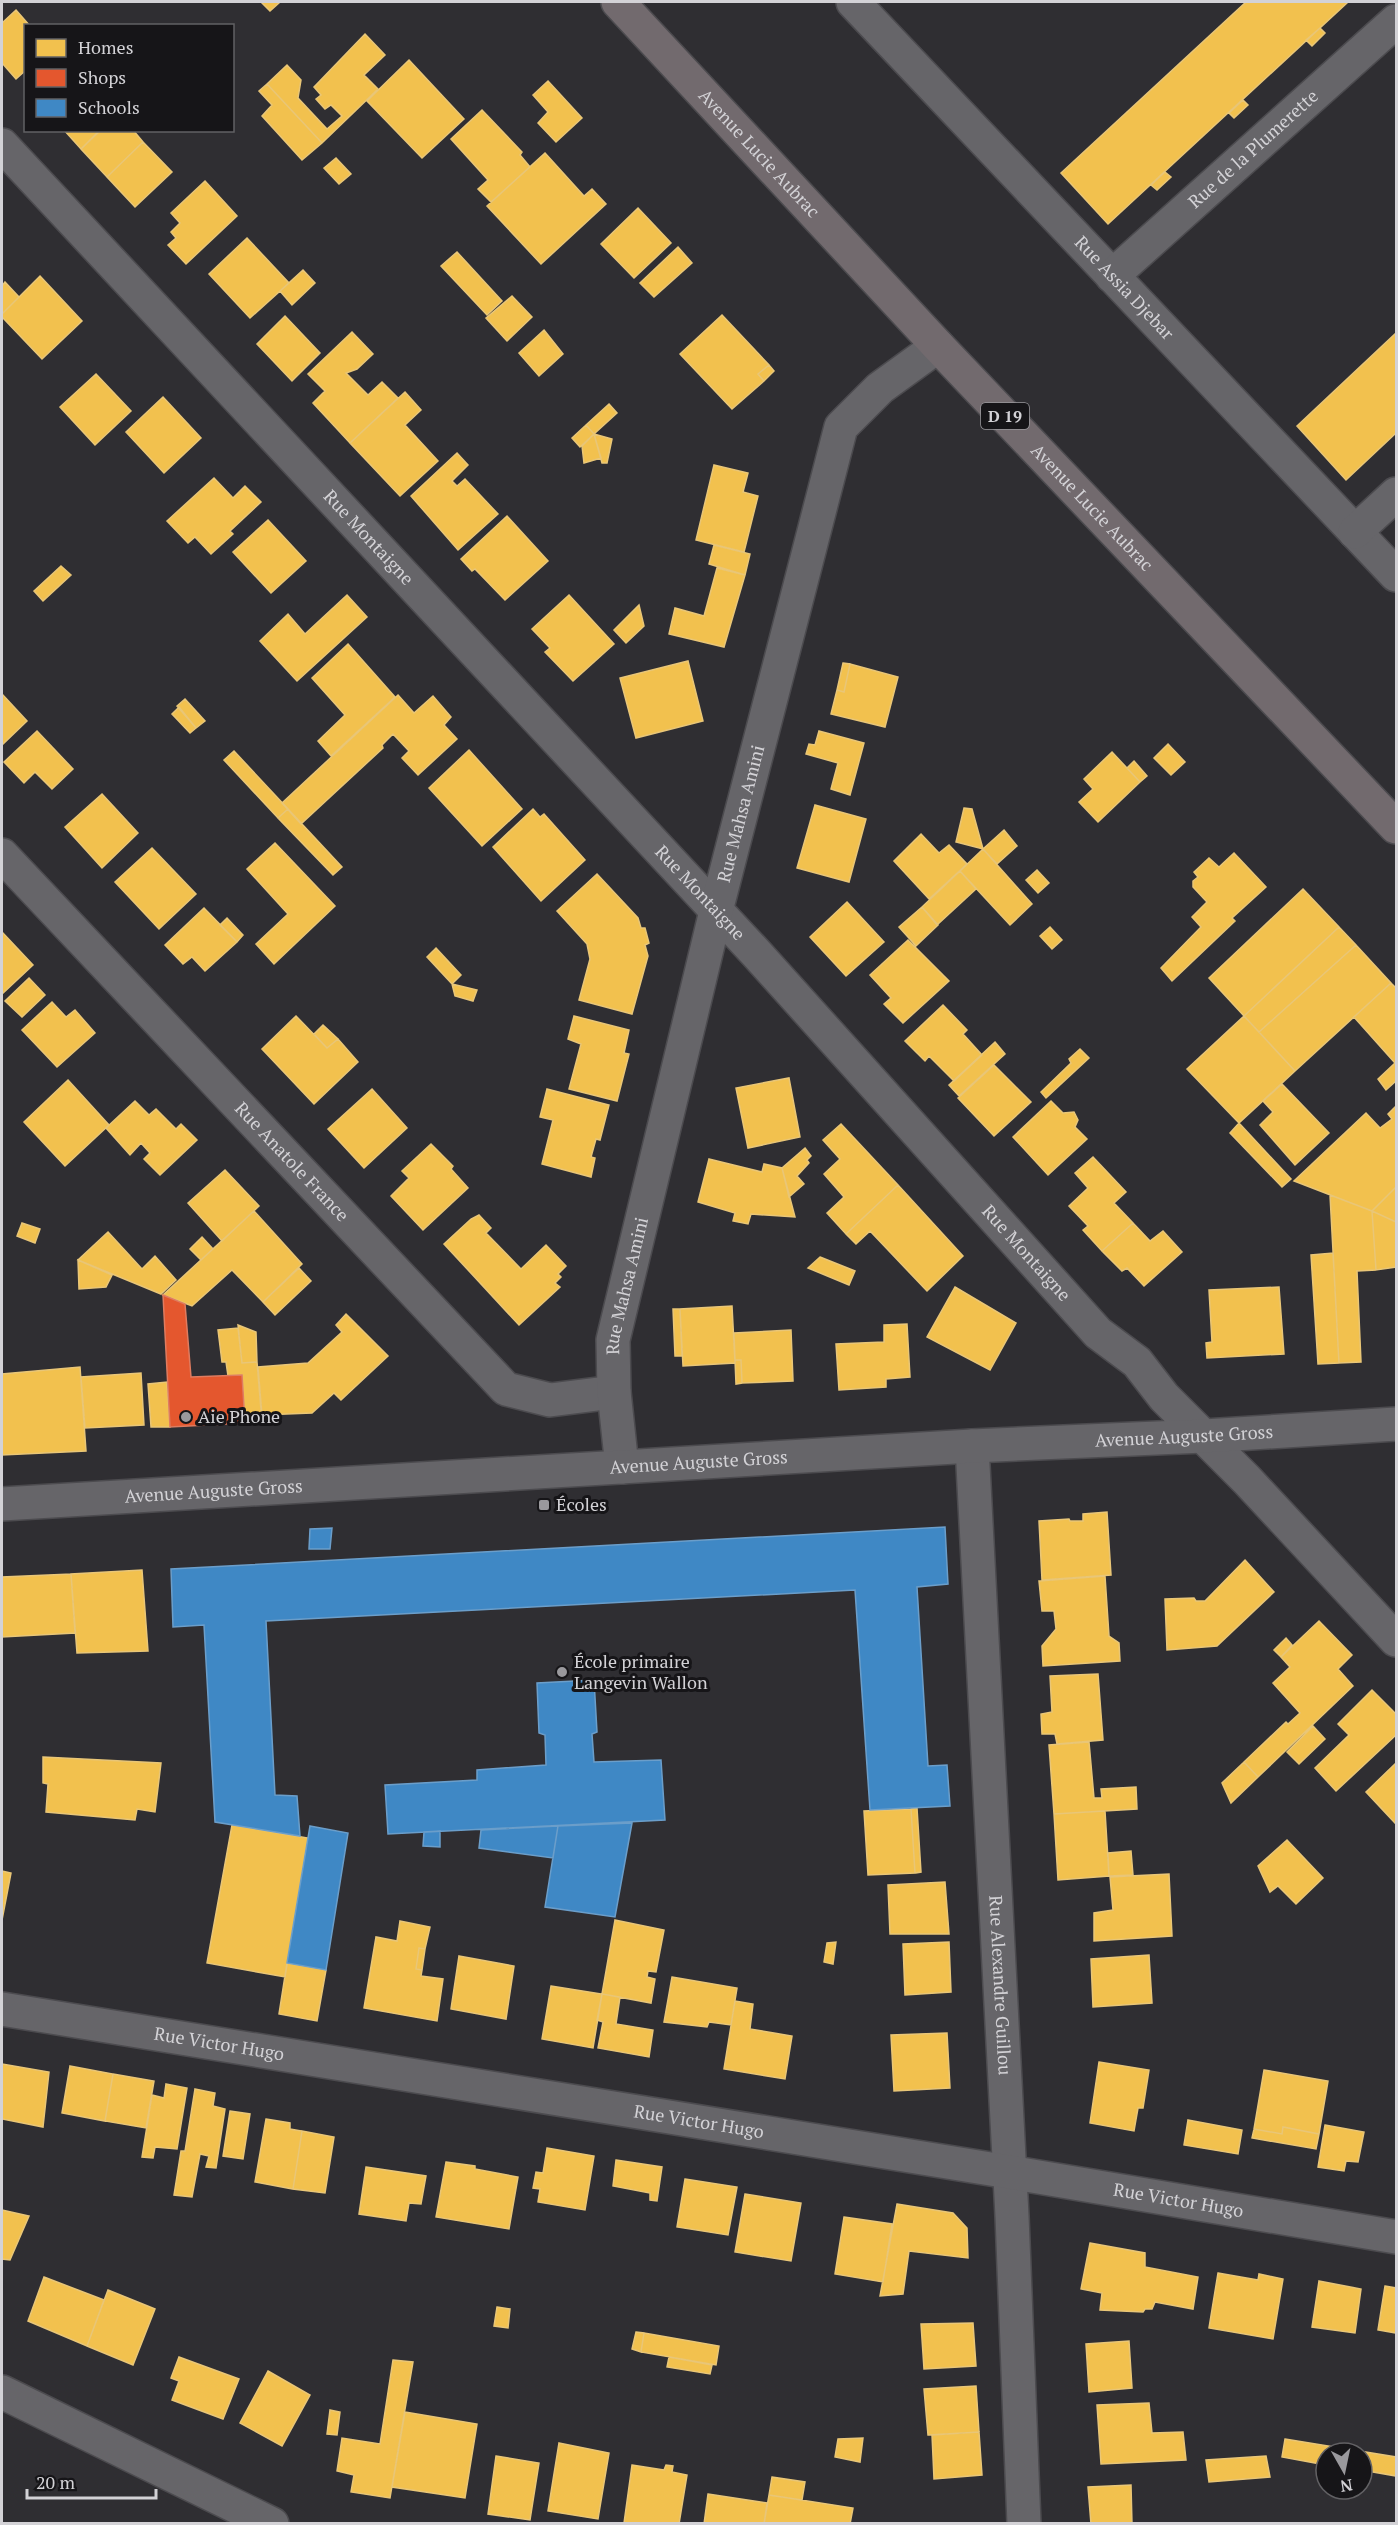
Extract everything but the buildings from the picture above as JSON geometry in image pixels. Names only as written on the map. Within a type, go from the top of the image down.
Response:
[{"type":"main road","name":"Avenue Lucie Aubrac","points":[[618,2],[938,346],[1396,827]]},
{"type":"street","name":"Rue Assia Djebar","points":[[853,2],[1396,575]]},
{"type":"street","name":"Rue de la Plumerette","points":[[1112,276],[1396,21]]},
{"type":"street","name":"Rue Montaigne","points":[[2,145],[716,911],[1098,1334],[1137,1362],[1164,1397],[1204,1436],[1396,1640]]},
{"type":"street","name":"Rue Mahsa Amini","points":[[622,1467],[615,1392],[614,1340],[716,911],[841,427],[880,388],[938,346]]},
{"type":"street","points":[[1355,532],[1396,494]]},
{"type":"street","name":"Rue Anatole France","points":[[2,855],[506,1389],[550,1400],[615,1392]]},
{"type":"street","name":"Avenue Auguste Gross","points":[[2,1504],[972,1446],[1204,1436],[1396,1424]]},
{"type":"street","name":"Rue Alexandre Guillou","points":[[972,1446],[1009,2172],[1024,2523]]},
{"type":"street","name":"Rue Victor Hugo","points":[[2,2008],[1396,2237]]},
{"type":"street","points":[[2,2392],[272,2523]]},
{"type":"place","name":"Aie Phone","points":[[186,1417]]},
{"type":"place","name":"Écoles","points":[[544,1505]]},
{"type":"place","name":"École primaire Langevin Wallon","points":[[562,1672]]}]
